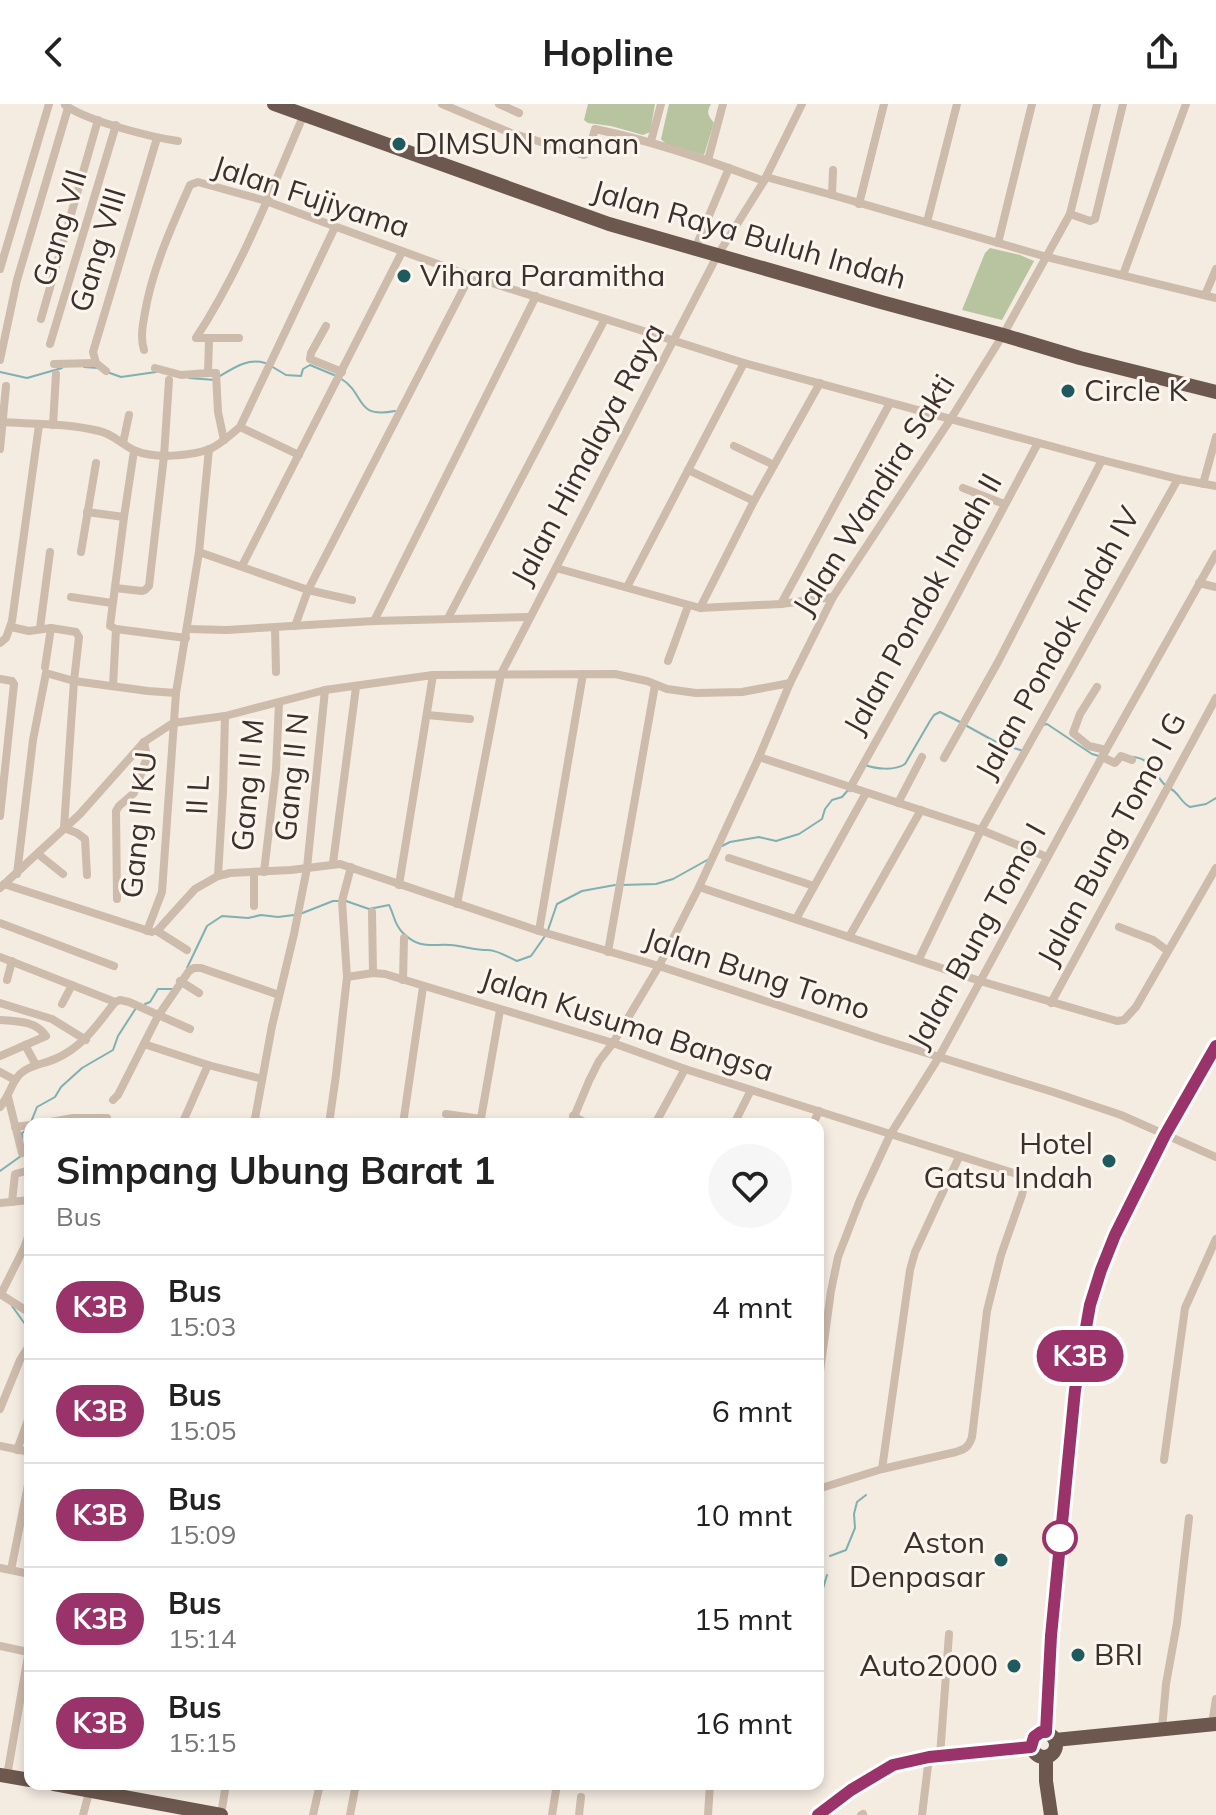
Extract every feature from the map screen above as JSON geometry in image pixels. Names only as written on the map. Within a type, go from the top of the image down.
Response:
[{"type":"highway","name":"Jalan Raya Buluh Indah","points":[[274,104],[301,110],[609,224],[1080,358],[1216,392]]},
{"type":"highway","points":[[1031,1747],[1038,1756],[1046,1757],[1054,1753],[1056,1744],[1050,1736],[1051,1636],[1075,1390],[1085,1328],[1101,1270],[1115,1235],[1165,1135],[1216,1046]]},
{"type":"highway","points":[[1031,1747],[1034,1737],[1041,1732],[1050,1736],[1214,1724]]},
{"type":"highway","points":[[818,1815],[851,1790],[893,1765],[934,1757],[1031,1747]]},
{"type":"highway","points":[[1046,1757],[1051,1815]]},
{"type":"highway","points":[[3,1776],[24,1779]]},
{"type":"highway","points":[[104,1790],[221,1815]]},
{"type":"street","points":[[0,269],[49,104]]},
{"type":"street","points":[[442,104],[511,133],[586,155],[595,129],[651,141],[765,179],[832,195],[1047,257],[1216,298]]},
{"type":"street","points":[[499,104],[519,113]]},
{"type":"street","points":[[651,141],[661,104]]},
{"type":"street","points":[[708,160],[723,104]]},
{"type":"street","name":"Jalan Himalaya Raya","points":[[457,904],[501,674],[717,256],[765,179],[802,104]]},
{"type":"street","points":[[859,204],[884,104]]},
{"type":"street","points":[[927,222],[957,104]]},
{"type":"street","points":[[998,243],[1032,104]]},
{"type":"street","name":"Jalan Wandira Sakti","points":[[573,1118],[599,1061],[659,966],[699,887],[790,683],[833,597],[1003,335],[1070,214],[1097,104]]},
{"type":"street","points":[[1070,214],[1095,219],[1123,104]]},
{"type":"street","points":[[1123,275],[1186,104]]},
{"type":"street","points":[[0,360],[17,280],[67,106],[98,120],[157,138],[178,141]]},
{"type":"street","points":[[239,338],[196,338],[222,295],[266,201],[301,110]]},
{"type":"street","points":[[41,319],[98,120]]},
{"type":"street","name":"Gang VII","points":[[50,344],[116,125]]},
{"type":"street","name":"Gang VIII","points":[[96,363],[93,352],[157,138]]},
{"type":"street","points":[[695,249],[729,168]]},
{"type":"street","points":[[832,195],[833,170]]},
{"type":"street","name":"Jalan Fujiyama","points":[[144,350],[142,335],[150,286],[162,251],[190,185],[204,182],[266,201],[470,276],[744,363],[1102,460],[1216,486]]},
{"type":"street","points":[[1,422],[97,430],[114,436],[134,451],[164,456],[209,449],[240,427],[335,227]]},
{"type":"street","points":[[242,566],[402,252]]},
{"type":"street","points":[[1205,295],[1216,269]]},
{"type":"street","points":[[295,626],[308,590],[470,276]]},
{"type":"street","points":[[374,621],[536,296]]},
{"type":"street","points":[[448,618],[605,319]]},
{"type":"street","points":[[326,326],[310,359],[342,372]]},
{"type":"street","points":[[208,373],[209,340]]},
{"type":"street","points":[[54,364],[96,363],[106,371]]},
{"type":"street","points":[[627,587],[744,363]]},
{"type":"street","points":[[155,368],[181,375],[216,373],[218,412],[224,440]]},
{"type":"street","points":[[53,425],[56,374]]},
{"type":"street","points":[[115,588],[142,591],[149,586],[169,380]]},
{"type":"street","points":[[700,608],[754,501],[820,383]]},
{"type":"street","points":[[0,449],[6,386]]},
{"type":"street","points":[[781,604],[890,403]]},
{"type":"street","points":[[123,443],[129,415]]},
{"type":"street","points":[[0,643],[11,627],[39,425]]},
{"type":"street","points":[[240,427],[299,455]]},
{"type":"street","points":[[1203,484],[1216,437]]},
{"type":"street","name":"Jalan Pondok Indah II","points":[[850,788],[1038,443]]},
{"type":"street","points":[[734,446],[774,465]]},
{"type":"street","name":"Gang II KU","points":[[152,931],[162,892],[176,693],[199,552],[209,449]]},
{"type":"street","points":[[134,451],[112,603],[110,626],[116,629],[187,634],[374,621],[529,617]]},
{"type":"street","points":[[944,758],[998,662],[1102,460]]},
{"type":"street","points":[[81,552],[96,463]]},
{"type":"street","points":[[688,470],[754,501]]},
{"type":"street","name":"Jalan Pondok Indah IV","points":[[919,959],[981,830],[1178,479]]},
{"type":"street","points":[[963,488],[1004,504]]},
{"type":"street","points":[[87,512],[124,517]]},
{"type":"street","points":[[40,628],[50,552]]},
{"type":"street","points":[[199,552],[308,590],[352,600]]},
{"type":"street","name":"Jalan Bung Tomo I","points":[[824,1340],[838,1257],[890,1135],[939,1057],[1216,554]]},
{"type":"street","points":[[556,568],[700,608],[781,604],[833,597]]},
{"type":"street","points":[[1199,583],[1216,587]]},
{"type":"street","points":[[71,597],[112,603]]},
{"type":"street","points":[[668,661],[688,606]]},
{"type":"street","points":[[11,627],[29,631],[51,628],[76,632],[78,635],[64,828]]},
{"type":"street","points":[[45,667],[51,628]]},
{"type":"street","points":[[275,628],[276,672]]},
{"type":"street","points":[[113,686],[116,629]]},
{"type":"street","points":[[17,874],[33,740],[47,673],[74,681],[176,693]]},
{"type":"street","points":[[539,931],[583,674]]},
{"type":"street","points":[[2,886],[92,801],[144,742],[173,723],[225,716],[325,690],[433,675],[615,674],[688,693],[727,693],[790,683]]},
{"type":"street","points":[[399,885],[433,675]]},
{"type":"street","points":[[0,679],[14,684],[0,816]]},
{"type":"street","points":[[608,952],[655,685]]},
{"type":"street","points":[[152,931],[195,889],[218,876],[333,863],[356,687]]},
{"type":"street","points":[[1097,687],[1080,714],[1073,733],[1115,763],[1121,756],[1132,760]]},
{"type":"street","name":"Gang II N","points":[[255,1118],[307,868],[325,690]]},
{"type":"street","name":"Jalan Bung Tomo I G","points":[[1051,1003],[1216,698]]},
{"type":"street","name":"Gang II M","points":[[264,872],[276,770],[279,703]]},
{"type":"street","points":[[0,713],[11,714]]},
{"type":"street","points":[[427,715],[470,719]]},
{"type":"street","name":"II L","points":[[218,876],[225,716]]},
{"type":"street","points":[[117,899],[116,811],[134,793],[146,760],[144,742]]},
{"type":"street","points":[[759,757],[981,830],[1047,857]]},
{"type":"street","points":[[898,803],[922,757]]},
{"type":"street","points":[[796,919],[866,793]]},
{"type":"street","points":[[849,937],[921,810]]},
{"type":"street","points":[[64,828],[85,839],[87,875]]},
{"type":"street","points":[[38,854],[63,874]]},
{"type":"street","points":[[729,858],[814,886]]},
{"type":"street","name":"Jalan Bung Tomo","points":[[333,863],[1094,1106],[1216,1157]]},
{"type":"street","points":[[330,1118],[347,977],[343,899],[351,867]]},
{"type":"street","points":[[699,887],[980,981],[1117,1021],[1124,1020],[1136,1007],[1216,868]]},
{"type":"street","points":[[254,872],[254,906]]},
{"type":"street","points":[[2,886],[152,931],[187,950]]},
{"type":"street","points":[[372,912],[373,973]]},
{"type":"street","points":[[0,923],[114,966]]},
{"type":"street","points":[[1119,927],[1153,940],[1168,951]]},
{"type":"street","points":[[403,980],[404,938]]},
{"type":"street","points":[[0,957],[115,1002],[124,1000],[190,1029]]},
{"type":"street","points":[[7,980],[12,961]]},
{"type":"street","points":[[113,1100],[158,1016],[189,971],[201,968],[279,995]]},
{"type":"street","name":"Jalan Kusuma Bangsa","points":[[347,977],[373,973],[403,980],[613,1043],[685,1069],[1020,1175],[1024,1185],[987,1311],[969,1445],[956,1452],[882,1469]]},
{"type":"street","points":[[180,981],[199,993]]},
{"type":"street","points":[[62,1004],[72,985]]},
{"type":"street","points":[[404,1118],[423,987]]},
{"type":"street","points":[[0,1107],[15,1080],[25,1070],[55,1059],[86,1040],[115,1002]]},
{"type":"street","points":[[0,1003],[52,1019],[86,1040]]},
{"type":"street","points":[[482,1118],[500,1010]]},
{"type":"street","points":[[0,1020],[26,1022],[46,1033],[45,1037],[0,1056]]},
{"type":"street","points":[[144,1044],[262,1079]]},
{"type":"street","points":[[25,1045],[36,1065]]},
{"type":"street","points":[[185,1118],[208,1065]]},
{"type":"street","points":[[658,1118],[685,1069]]},
{"type":"street","points":[[0,1072],[15,1080]]},
{"type":"street","points":[[737,1118],[751,1090]]},
{"type":"street","points":[[8,1097],[22,1153]]},
{"type":"street","points":[[816,1118],[819,1111]]},
{"type":"street","points":[[446,1114],[464,1118]]},
{"type":"street","points":[[73,1118],[107,1118]]},
{"type":"street","points":[[15,1127],[24,1126]]},
{"type":"street","points":[[824,1487],[882,1469],[910,1270],[915,1252],[959,1157]]},
{"type":"street","points":[[12,1202],[15,1174],[24,1172]]},
{"type":"street","points":[[0,1203],[24,1201]]},
{"type":"street","points":[[1164,1460],[1185,1308],[1216,1239]]},
{"type":"street","points":[[24,1248],[0,1294],[24,1309]]},
{"type":"street","points":[[0,1409],[24,1354]]},
{"type":"street","points":[[17,1450],[24,1431]]},
{"type":"street","points":[[0,1446],[24,1451]]},
{"type":"street","points":[[11,1570],[24,1505]]},
{"type":"street","points":[[1162,1729],[1189,1518]]},
{"type":"street","points":[[0,1568],[24,1573]]},
{"type":"street","points":[[922,1815],[934,1757],[949,1634]]},
{"type":"street","points":[[0,1646],[24,1648]]},
{"type":"street","points":[[1214,1724],[1216,1699]]},
{"type":"street","points":[[3,1776],[24,1702]]},
{"type":"street","points":[[83,1815],[89,1790]]},
{"type":"street","points":[[221,1815],[225,1790]]},
{"type":"street","points":[[313,1815],[319,1790]]},
{"type":"street","points":[[350,1815],[355,1790]]},
{"type":"street","points":[[552,1815],[556,1790]]},
{"type":"street","points":[[708,1815],[710,1790]]},
{"type":"street","points":[[579,1815],[581,1797]]},
{"type":"green space","points":[[588,104],[655,104],[650,132],[643,135],[588,123],[584,120]]},
{"type":"green space","points":[[669,104],[711,104],[708,114],[714,123],[704,155],[666,144],[661,139]]},
{"type":"green space","points":[[990,248],[1034,261],[1002,320],[962,310],[985,253]]},
{"type":"waterway","points":[[220,376],[247,363],[265,363]]},
{"type":"waterway","points":[[271,366],[286,375],[301,376],[303,369],[310,365],[334,375]]},
{"type":"waterway","points":[[84,367],[98,368]]},
{"type":"waterway","points":[[0,372],[27,378],[62,368]]},
{"type":"waterway","points":[[107,372],[121,377],[156,372]]},
{"type":"waterway","points":[[189,378],[215,380]]},
{"type":"waterway","points":[[340,378],[366,408],[382,413],[395,411]]},
{"type":"waterway","points":[[865,765],[885,769],[905,764],[934,715],[940,712],[962,723]]},
{"type":"waterway","points":[[1043,725],[1047,724],[1099,756]]},
{"type":"waterway","points":[[967,726],[996,742],[1023,751]]},
{"type":"waterway","points":[[1134,757],[1146,761],[1166,786]]},
{"type":"waterway","points":[[722,846],[759,837],[776,841],[799,834],[822,819],[832,800],[842,797],[849,789]]},
{"type":"waterway","points":[[1171,789],[1190,807],[1216,798]]},
{"type":"waterway","points":[[621,885],[656,884],[673,879],[709,859]]},
{"type":"waterway","points":[[548,930],[557,904],[582,891],[615,885]]},
{"type":"waterway","points":[[300,914],[339,901]]},
{"type":"waterway","points":[[346,901],[369,909],[389,905],[400,930],[420,944],[491,950],[517,961],[531,956],[545,936]]},
{"type":"waterway","points":[[187,968],[207,926],[222,916],[294,915]]},
{"type":"waterway","points":[[145,1004],[150,1002],[158,989],[172,989]]},
{"type":"waterway","points":[[33,1118],[37,1107],[55,1097],[61,1087],[82,1068],[113,1050],[136,1008]]},
{"type":"waterway","points":[[22,1138],[24,1132]]},
{"type":"waterway","points":[[0,1171],[21,1156]]},
{"type":"waterway","points":[[12,1306],[24,1323]]},
{"type":"waterway","points":[[830,1556],[846,1550],[855,1528],[857,1502],[866,1495]]},
{"type":"waterway","points":[[824,1585],[827,1575]]},
{"type":"bus line","name":"K3B","points":[[818,1815],[851,1790],[893,1765],[929,1757],[1031,1747],[1037,1734],[1046,1732],[1051,1636],[1075,1390],[1090,1305],[1115,1235],[1165,1135],[1216,1046]]},
{"type":"place","name":"DIMSUN manan","points":[[399,144]]},
{"type":"place","name":"Vihara Paramitha","points":[[404,276]]},
{"type":"place","name":"Circle K","points":[[1068,391]]},
{"type":"place","name":"Hotel Gatsu Indah","points":[[1109,1161]]},
{"type":"place","name":"Aston Denpasar","points":[[1001,1560]]},
{"type":"place","name":"BRI","points":[[1078,1655]]},
{"type":"place","name":"Auto2000","points":[[1014,1666]]}]
